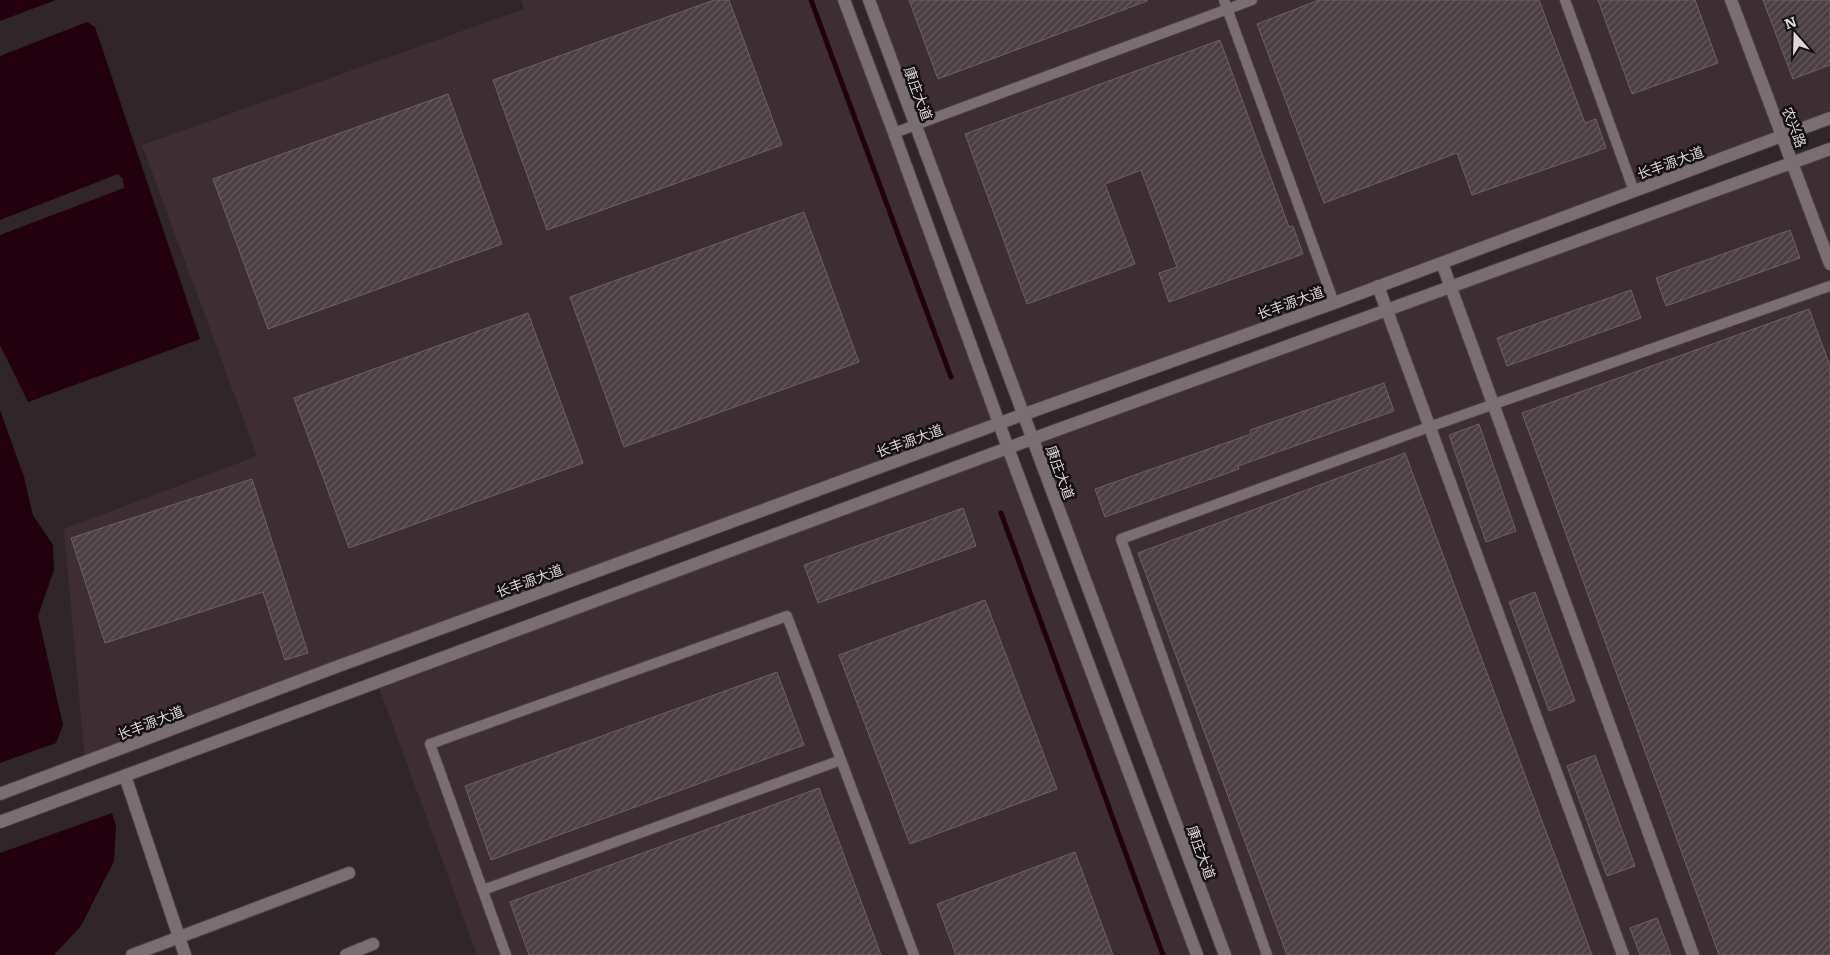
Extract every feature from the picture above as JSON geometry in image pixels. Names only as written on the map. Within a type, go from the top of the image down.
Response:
[{"type":"main road","points":[[844,0],[1194,954]]},
{"type":"main road","name":"康庄大道","points":[[869,0],[1225,955]]},
{"type":"main road","name":"农兴路","points":[[1731,0],[1830,264]]},
{"type":"main road","name":"长丰源大道","points":[[0,794],[336,667],[1022,414],[1334,303],[1830,118]]},
{"type":"main road","points":[[0,822],[1032,439],[1830,149]]},
{"type":"main road","points":[[1442,262],[1693,955]]},
{"type":"main road","points":[[1378,286],[1623,955]]},
{"type":"main road","points":[[125,776],[185,955]]},
{"type":"main road","points":[[132,955],[349,873]]},
{"type":"main road","points":[[346,955],[373,944]]},
{"type":"lane","points":[[894,132],[1225,5],[1252,0]]},
{"type":"lane","points":[[1565,0],[1634,191]]},
{"type":"lane","points":[[1225,5],[1334,303]]},
{"type":"lane","points":[[1267,955],[1121,539],[1429,426],[1830,286]]},
{"type":"lane","points":[[506,955],[430,744],[787,616],[914,955]]},
{"type":"lane","points":[[483,890],[841,760]]},
{"type":"shaded area","points":[[0,0],[56,0],[0,21]]},
{"type":"shaded area","points":[[521,0],[843,0],[998,423],[85,762],[64,529],[257,456],[142,145],[524,9]]},
{"type":"shaded area","points":[[869,0],[1830,0],[1830,118],[1022,415]]},
{"type":"shaded area","points":[[87,22],[95,27],[200,339],[28,402],[0,345],[0,235],[124,188],[123,179],[118,174],[0,220],[0,56]]},
{"type":"shaded area","points":[[1830,149],[1830,955],[1225,955],[1032,439]]},
{"type":"shaded area","points":[[0,410],[24,477],[33,515],[53,545],[54,570],[38,616],[63,725],[56,743],[0,763]]},
{"type":"shaded area","points":[[1008,448],[1197,955],[477,955],[377,682]]},
{"type":"shaded area","points":[[112,813],[116,826],[114,861],[81,926],[54,955],[0,955],[0,853]]},
{"type":"building","points":[[714,0],[729,0],[782,145],[547,230],[493,80]]},
{"type":"building","points":[[909,0],[1147,0],[1147,1],[938,79]]},
{"type":"building","points":[[1319,0],[1539,0],[1585,123],[1596,119],[1606,148],[1472,195],[1457,153],[1324,203],[1257,24]]},
{"type":"building","points":[[1598,0],[1695,0],[1718,63],[1632,94]]},
{"type":"building","points":[[1763,0],[1830,0],[1830,65],[1793,79]]},
{"type":"building","points":[[1220,40],[1289,227],[1293,226],[1303,254],[1169,302],[1159,273],[1177,267],[1141,170],[1105,184],[1135,264],[1027,304],[965,134]]},
{"type":"building","points":[[448,94],[502,244],[268,329],[213,179]]},
{"type":"building","points":[[804,212],[859,362],[624,447],[570,297]]},
{"type":"building","points":[[1790,230],[1800,258],[1666,306],[1656,278]]},
{"type":"building","points":[[1631,290],[1641,318],[1507,366],[1497,338]]},
{"type":"building","points":[[1809,309],[1830,366],[1830,955],[1719,955],[1522,413]]},
{"type":"building","points":[[528,313],[583,463],[349,548],[294,398]]},
{"type":"building","points":[[1384,383],[1394,411],[1238,466],[1239,469],[1105,517],[1095,489],[1251,434],[1250,430]]},
{"type":"building","points":[[1479,424],[1516,531],[1486,542],[1449,435]]},
{"type":"building","points":[[1405,453],[1592,955],[1287,955],[1138,553]]},
{"type":"building","points":[[252,479],[308,653],[285,660],[263,592],[105,643],[71,538]]},
{"type":"building","points":[[963,508],[976,546],[818,603],[804,565]]},
{"type":"building","points":[[1535,592],[1575,701],[1549,711],[1509,602]]},
{"type":"building","points":[[985,600],[1057,789],[910,844],[839,655]]},
{"type":"building","points":[[777,672],[804,745],[491,860],[465,786]]},
{"type":"building","points":[[1595,755],[1635,866],[1607,876],[1567,766]]},
{"type":"building","points":[[819,788],[881,955],[529,955],[510,902]]},
{"type":"building","points":[[1075,852],[1113,955],[956,955],[937,904]]},
{"type":"building","points":[[1657,918],[1671,955],[1640,955],[1630,928]]},
{"type":"waterway","points":[[811,0],[951,377]]},
{"type":"waterway","points":[[1001,513],[1163,955]]}]
